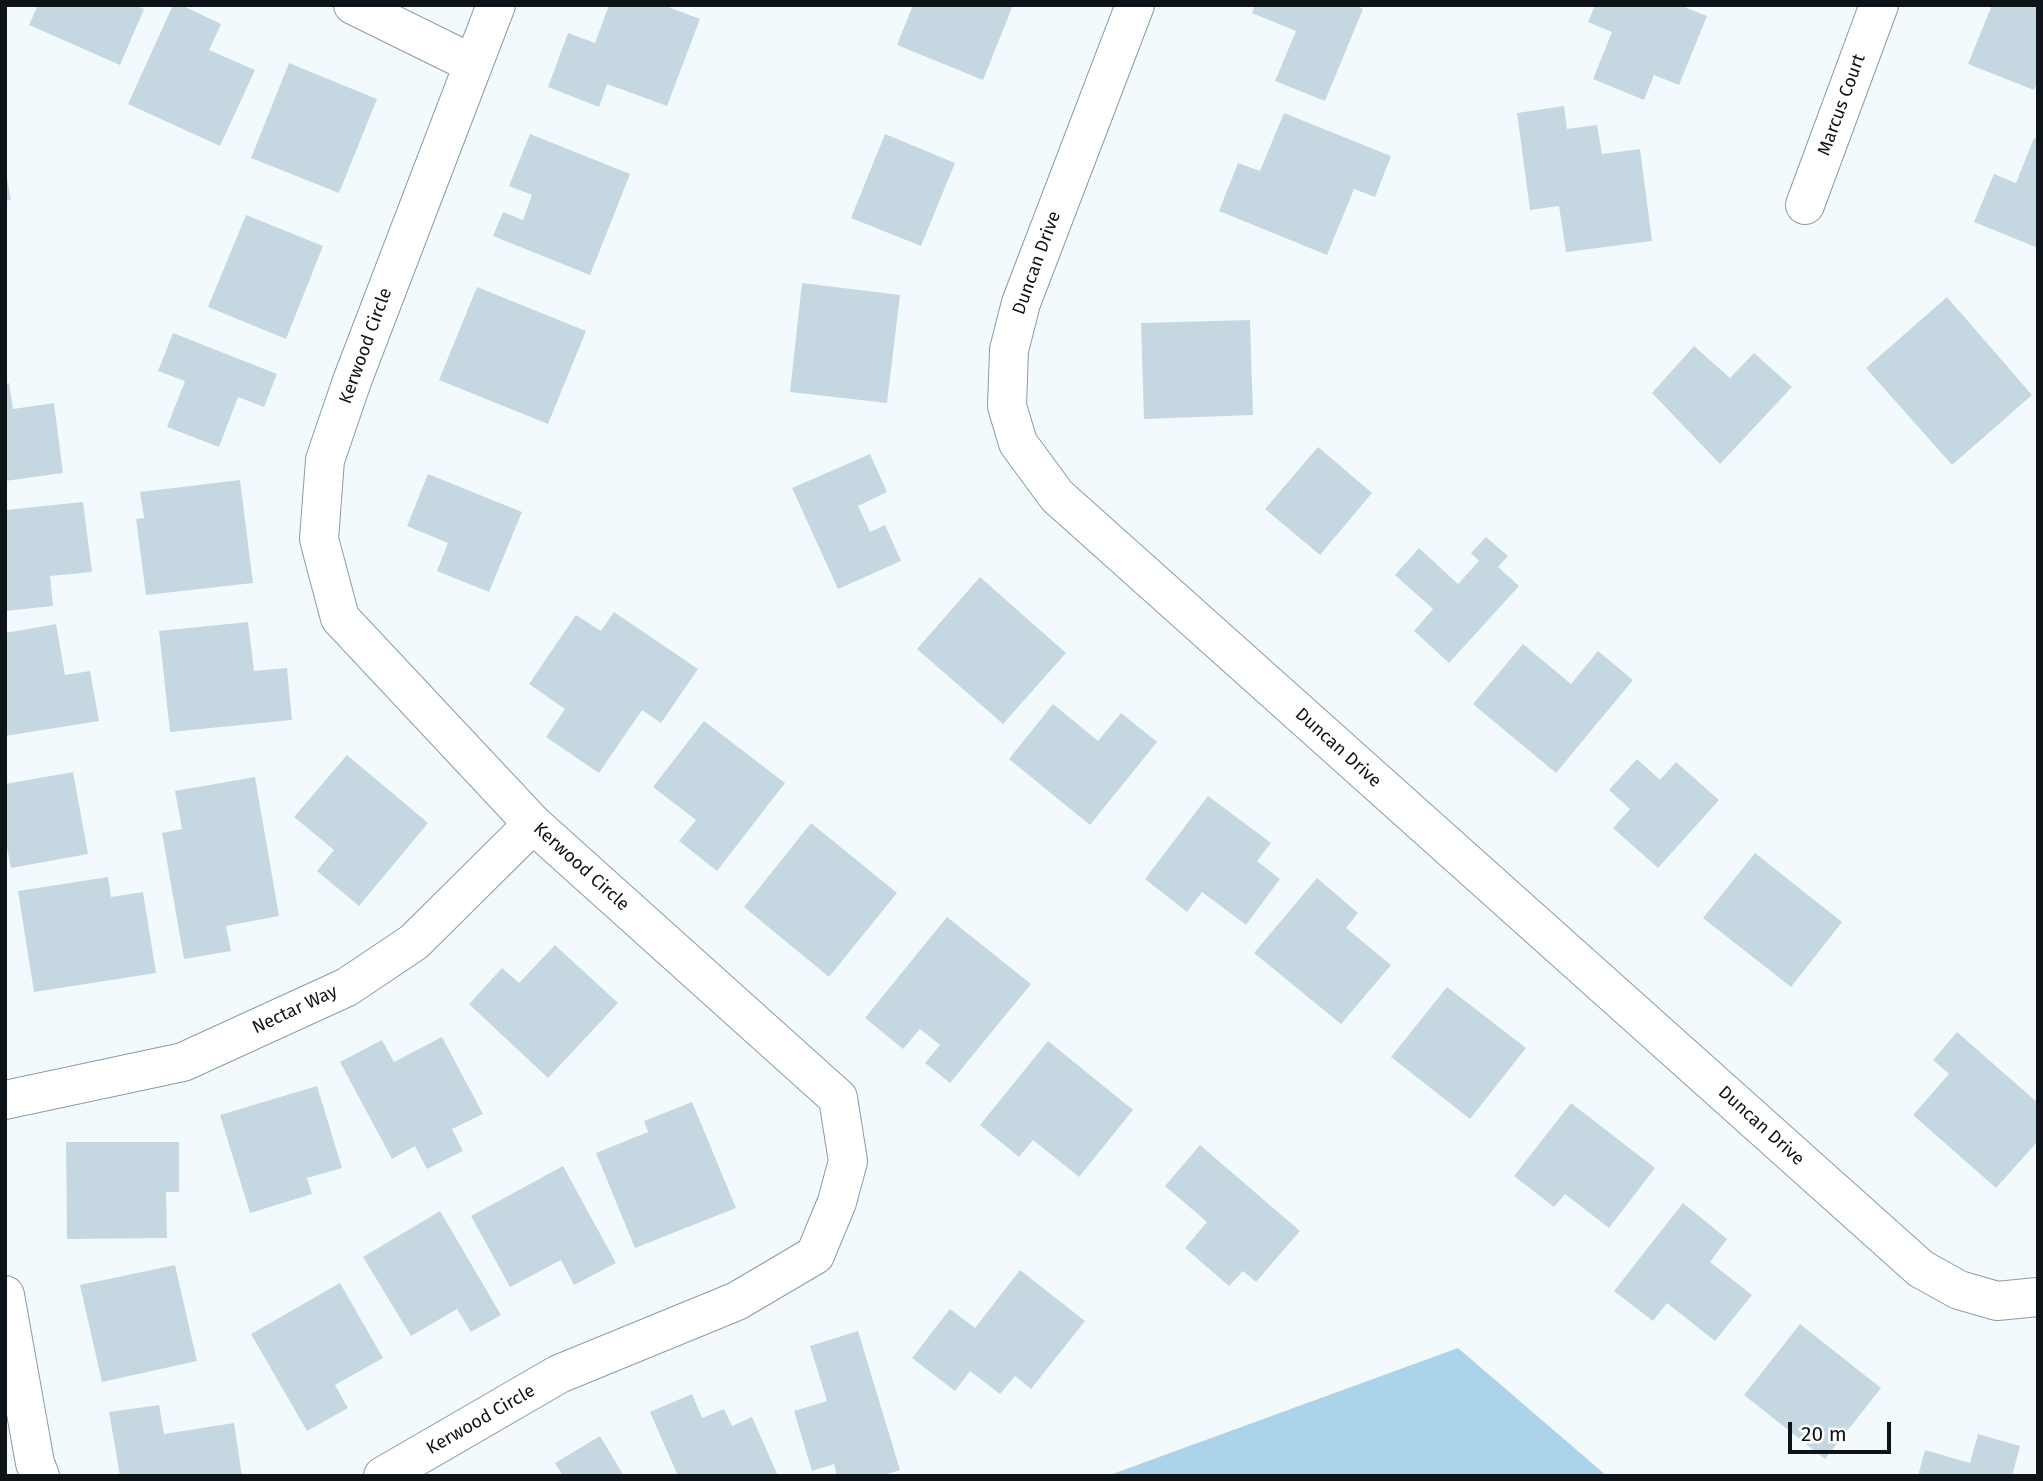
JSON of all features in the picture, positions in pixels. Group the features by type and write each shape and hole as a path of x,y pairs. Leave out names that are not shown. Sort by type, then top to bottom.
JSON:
{"street":[{"path":"353,5 473,64"},
{"name":"Kerwood Circle","path":"383,1476 559,1374 737,1301 815,1255 837,1202 848,1161 838,1098 533,824 340,618 319,539 325,460 352,381 496,5"},
{"name":"Duncan Drive","path":"1135,5 1021,303 1009,350 1007,406 1018,443 1057,496 1921,1269 1959,1290 1997,1301 2038,1297"},
{"name":"Marcus Court","path":"1805,205 1880,5"},
{"name":"Nectar Way","path":"5,1100 183,1062 346,987 414,942 533,824"},
{"path":"5,1295 35,1463 40,1476"}],"shaded area":[{"path":"1458,1348 1607,1476 1107,1476"}],"building":[{"path":"38,5 134,5 144,9 120,65 29,25"},
{"path":"173,5 181,5 221,24 209,50 255,70 220,146 128,104"},
{"path":"609,5 663,5 700,19 667,106 607,84 599,107 548,87 568,33 595,43"},
{"path":"913,5 1013,5 983,80 897,45"},
{"path":"1255,5 1355,5 1363,9 1325,101 1275,81 1296,31 1252,13"},
{"path":"1595,5 1679,5 1707,16 1679,85 1654,75 1644,100 1593,79 1612,32 1588,22"},
{"path":"1992,5 2038,5 2038,80 2034,90 1968,64"},
{"path":"289,63 377,99 339,193 251,158"},
{"path":"1564,106 1567,129 1597,125 1602,154 1640,149 1652,241 1566,252 1559,206 1530,210 1517,113"},
{"path":"1284,113 1391,156 1375,197 1354,189 1327,255 1219,211 1238,163 1260,171"},
{"path":"530,134 630,174 590,275 493,236 503,212 523,220 532,195 509,186"},
{"path":"885,134 955,163 921,246 851,218"},
{"path":"2034,138 2038,140 2038,248 1974,222 1994,174 2016,183"},
{"path":"5,168 11,200 5,201"},
{"path":"246,215 323,246 286,339 208,307"},
{"path":"802,283 900,295 887,403 790,392"},
{"path":"477,287 586,331 548,424 439,380"},
{"path":"1947,297 2032,395 1952,465 1866,368"},
{"path":"1250,320 1253,415 1144,419 1141,323"},
{"path":"173,333 277,374 264,407 238,397 219,447 167,427 185,381 158,371"},
{"path":"1694,346 1730,378 1754,353 1792,387 1720,464 1652,393"},
{"path":"9,383 13,409 54,403 63,473 5,481 5,384"},
{"path":"1318,447 1372,493 1320,555 1265,509"},
{"path":"870,454 887,492 858,506 870,532 885,525 901,561 838,589 792,488"},
{"path":"428,474 522,512 489,592 437,571 448,543 407,526"},
{"path":"240,480 253,583 146,595 136,519 144,518 140,492"},
{"path":"83,502 92,572 50,576 53,606 5,611 5,510"},
{"path":"1486,537 1508,556 1498,567 1519,586 1449,663 1414,631 1433,609 1395,575 1419,548 1458,584 1479,561 1471,553"},
{"path":"980,577 1066,653 1003,724 917,649"},
{"path":"614,612 698,669 661,723 642,710 599,773 546,737 565,709 529,684 576,615 601,631"},
{"path":"248,622 254,671 287,668 292,720 170,732 159,631"},
{"path":"56,624 65,675 90,671 99,721 5,736 5,633"},
{"path":"1523,644 1571,684 1598,651 1633,680 1556,773 1473,704"},
{"path":"1053,704 1098,741 1121,713 1157,742 1090,825 1009,759"},
{"path":"704,721 785,783 717,871 679,841 696,820 653,787"},
{"path":"347,755 428,823 359,906 317,871 334,850 294,817"},
{"path":"1637,759 1660,780 1676,762 1719,800 1658,868 1613,828 1630,809 1609,790"},
{"path":"73,772 88,854 11,868 5,837 5,784"},
{"path":"255,777 279,916 226,926 231,951 184,959 162,833 182,829 175,791"},
{"path":"1208,796 1271,843 1257,861 1280,879 1246,925 1202,892 1187,912 1145,879"},
{"path":"811,823 897,893 829,977 744,907"},
{"path":"1755,853 1842,922 1791,987 1703,918"},
{"path":"108,877 111,897 143,892 156,973 34,992 18,891"},
{"path":"1317,878 1358,913 1346,928 1391,965 1341,1024 1254,953"},
{"path":"947,917 1031,984 950,1083 925,1063 940,1045 920,1029 903,1049 865,1018"},
{"path":"555,945 618,1003 548,1078 469,1004 502,968 519,983"},
{"path":"1447,987 1526,1048 1470,1119 1391,1057"},
{"path":"1957,1032 2038,1103 2038,1141 1996,1188 1913,1115 1949,1074 1933,1060"},
{"path":"442,1037 483,1114 452,1129 463,1151 427,1169 415,1146 392,1159 340,1062 382,1040 394,1062"},
{"path":"1048,1041 1133,1110 1079,1177 1033,1140 1019,1157 980,1125"},
{"path":"317,1086 342,1168 307,1178 312,1194 250,1213 220,1115"},
{"path":"692,1102 736,1208 635,1248 596,1153 648,1132 644,1121"},
{"path":"1571,1103 1655,1168 1609,1228 1565,1194 1554,1207 1514,1176"},
{"path":"66,1142 179,1142 179,1192 166,1192 167,1238 67,1239"},
{"path":"1200,1145 1300,1231 1256,1282 1243,1271 1229,1286 1185,1248 1207,1222 1165,1186"},
{"path":"563,1166 616,1263 574,1285 561,1260 510,1287 471,1216"},
{"path":"1683,1203 1727,1239 1710,1262 1752,1295 1715,1341 1667,1303 1653,1321 1614,1291"},
{"path":"440,1211 501,1315 471,1332 457,1309 411,1336 363,1257"},
{"path":"175,1265 197,1361 102,1382 80,1285"},
{"path":"1020,1270 1085,1321 1031,1389 1015,1376 1000,1394 970,1371 955,1391 912,1358 950,1309 975,1328"},
{"path":"340,1283 383,1358 335,1385 348,1408 307,1431 251,1334"},
{"path":"1800,1324 1881,1388 1825,1459 1744,1395"},
{"path":"858,1331 900,1470 881,1476 837,1476 834,1464 812,1471 794,1411 827,1401 810,1346"},
{"path":"692,1394 702,1418 724,1409 732,1426 752,1417 778,1476 678,1476 650,1412"},
{"path":"159,1405 164,1434 234,1423 242,1476 120,1476 109,1412"},
{"path":"1978,1434 2020,1446 2012,1476 1918,1476 1925,1450 1970,1463"},
{"path":"600,1436 624,1476 563,1476 555,1463"}]}
